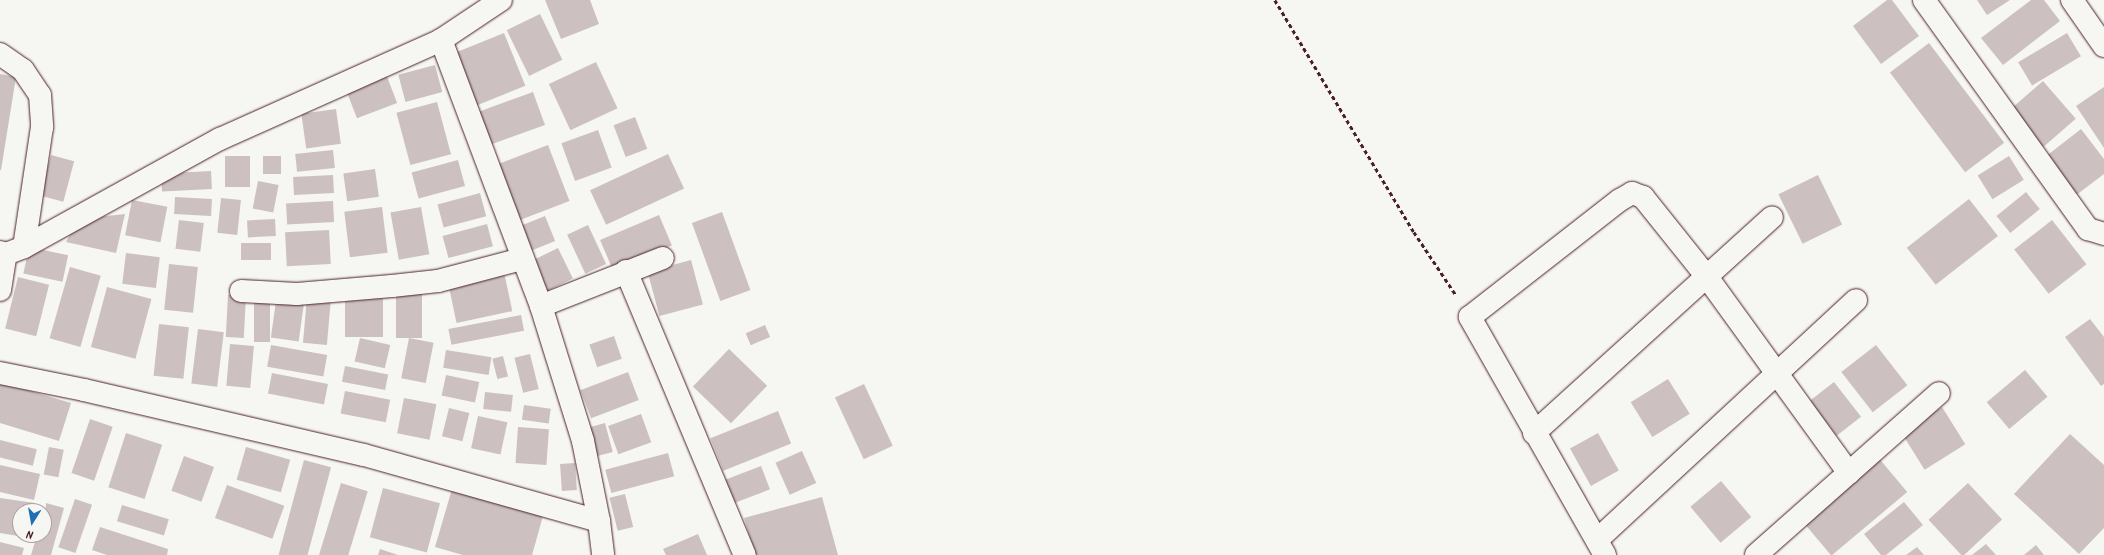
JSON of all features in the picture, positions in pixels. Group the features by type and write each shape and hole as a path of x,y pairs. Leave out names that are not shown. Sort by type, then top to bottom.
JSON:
{"street":[{"path":"10,251 220,139 441,40 501,0"},
{"path":"1924,0 2088,228 2104,234"},
{"path":"2072,0 2104,46"},
{"path":"441,40 522,260 541,306 583,441 599,521 603,555"},
{"path":"0,54 24,70 40,95 42,126 0,290"},
{"path":"1849,473 1778,372 1708,277 1643,197 1632,194 1620,200 1470,317 1534,433 1601,548 1778,372 1856,300"},
{"path":"1534,433 1708,277 1772,217"},
{"path":"541,306 626,271 663,258"},
{"path":"241,291 297,294 438,281 522,260"},
{"path":"626,271 745,555"},
{"path":"0,373 84,390 364,455 599,521"},
{"path":"1756,555 1939,393"}],"path":[{"path":"1275,0 1414,232 1470,317"}],"building":[{"path":"545,0 590,0 599,24 561,39"},
{"path":"1887,0 1892,0 1919,36 1881,64 1853,26"},
{"path":"1977,0 2010,0 1987,15"},
{"path":"2031,0 2044,0 2060,21 2003,65 1981,38"},
{"path":"540,14 562,60 529,76 507,30"},
{"path":"504,33 525,86 473,107 452,54"},
{"path":"2067,33 2081,56 2032,86 2018,62"},
{"path":"1929,43 2004,143 1965,172 1890,72"},
{"path":"596,62 618,108 570,130 549,84"},
{"path":"435,65 442,92 406,102 398,75"},
{"path":"0,74 16,77 1,170 0,170"},
{"path":"386,74 397,103 357,118 346,89"},
{"path":"2043,81 2076,119 2042,148 2009,111"},
{"path":"2104,87 2104,148 2076,106"},
{"path":"533,92 545,125 487,146 475,113"},
{"path":"437,102 451,154 410,165 396,113"},
{"path":"336,109 341,144 306,149 301,114"},
{"path":"635,117 647,149 626,157 614,125"},
{"path":"2081,129 2104,159 2104,174 2075,196 2045,157"},
{"path":"598,130 612,168 575,181 561,143"},
{"path":"548,145 570,201 515,222 494,166"},
{"path":"333,150 335,168 297,172 295,154"},
{"path":"668,154 684,188 606,225 590,190"},
{"path":"51,155 74,161 63,202 40,196"},
{"path":"225,156 250,156 250,187 225,187"},
{"path":"263,156 281,156 281,174 263,174"},
{"path":"2009,156 2024,180 1992,199 1978,176"},
{"path":"458,160 465,186 419,199 412,172"},
{"path":"375,169 379,197 347,201 343,173"},
{"path":"211,171 212,189 162,192 161,174"},
{"path":"333,175 334,193 294,195 293,177"},
{"path":"1818,175 1842,224 1803,244 1778,194"},
{"path":"258,181 279,185 273,212 253,208"},
{"path":"2026,192 2040,209 2010,233 1996,216"},
{"path":"480,193 486,216 444,228 437,204"},
{"path":"175,197 212,199 211,216 174,214"},
{"path":"221,198 241,200 237,235 217,233"},
{"path":"1969,199 1998,236 1936,285 1907,248"},
{"path":"132,200 167,207 160,242 125,235"},
{"path":"333,201 334,222 287,224 286,203"},
{"path":"382,207 388,253 350,257 344,212"},
{"path":"421,207 429,254 399,260 390,212"},
{"path":"722,212 750,290 720,301 692,223"},
{"path":"125,214 116,253 66,242 78,219"},
{"path":"659,215 672,245 613,270 600,240"},
{"path":"545,216 555,241 527,252 517,227"},
{"path":"275,219 276,236 248,237 247,220"},
{"path":"179,220 204,223 200,252 175,249"},
{"path":"2052,220 2086,264 2049,294 2014,250"},
{"path":"487,224 493,246 449,258 443,236"},
{"path":"588,225 606,264 585,274 567,235"},
{"path":"329,230 331,264 287,266 285,232"},
{"path":"241,243 271,243 271,260 241,260"},
{"path":"29,247 68,255 63,282 23,273"},
{"path":"558,248 573,279 542,293 527,263"},
{"path":"126,253 160,257 156,288 122,284"},
{"path":"691,260 703,304 659,316 648,272"},
{"path":"169,264 198,267 193,313 164,310"},
{"path":"70,267 101,276 80,347 50,338"},
{"path":"504,272 512,311 457,323 448,284"},
{"path":"18,277 49,285 36,336 5,328"},
{"path":"107,287 151,299 135,359 91,347"},
{"path":"396,287 422,287 422,338 396,338"},
{"path":"345,292 383,292 383,337 345,337"},
{"path":"254,293 270,293 270,342 254,342"},
{"path":"277,294 305,298 299,341 271,338"},
{"path":"228,295 246,296 244,338 226,337"},
{"path":"307,297 331,299 327,345 303,343"},
{"path":"521,315 524,331 451,345 448,329"},
{"path":"2090,319 2104,337 2104,384 2101,386 2065,337"},
{"path":"159,324 189,327 183,379 154,376"},
{"path":"765,325 770,337 751,345 746,333"},
{"path":"198,329 224,332 217,387 191,384"},
{"path":"614,336 622,359 597,367 589,344"},
{"path":"360,338 390,345 385,368 355,361"},
{"path":"409,338 434,343 426,383 401,378"},
{"path":"230,344 254,346 250,388 226,386"},
{"path":"271,345 327,355 323,377 267,367"},
{"path":"1876,345 1907,385 1873,412 1841,372"},
{"path":"729,349 767,386 731,423 693,386"},
{"path":"446,350 491,357 489,375 443,368"},
{"path":"530,354 539,389 523,393 514,358"},
{"path":"503,356 508,376 497,379 492,359"},
{"path":"345,366 388,374 385,390 342,382"},
{"path":"2025,370 2047,397 2009,429 1987,402"},
{"path":"628,372 639,400 591,418 580,390"},
{"path":"272,373 328,384 324,404 268,394"},
{"path":"446,375 479,382 475,403 442,396"},
{"path":"1668,379 1690,414 1652,437 1631,402"},
{"path":"0,382 71,403 59,441 0,423"},
{"path":"1834,382 1861,417 1837,436 1810,401"},
{"path":"864,384 893,446 864,459 835,398"},
{"path":"345,391 390,400 386,422 341,414"},
{"path":"485,392 513,395 511,412 483,409"},
{"path":"404,398 436,404 430,440 397,433"},
{"path":"524,405 551,409 549,424 522,420"},
{"path":"1942,407 1965,444 1925,470 1901,432"},
{"path":"449,408 469,413 462,441 442,436"},
{"path":"778,411 791,443 723,471 710,438"},
{"path":"641,414 651,442 618,454 608,426"},
{"path":"478,416 507,422 500,455 471,448"},
{"path":"90,419 113,427 94,481 71,473"},
{"path":"605,423 613,452 597,456 590,427"},
{"path":"518,427 549,429 546,465 515,463"},
{"path":"126,433 162,445 145,499 108,487"},
{"path":"1598,433 1619,471 1591,486 1570,449"},
{"path":"2070,434 2104,465 2104,528 2079,554 2014,494"},
{"path":"0,440 37,449 33,466 0,458"},
{"path":"49,447 64,450 58,477 44,474"},
{"path":"246,447 290,460 281,492 237,480"},
{"path":"802,451 816,483 790,495 776,463"},
{"path":"668,453 674,476 611,493 605,470"},
{"path":"184,456 214,467 201,502 171,491"},
{"path":"1877,456 1907,492 1832,555 1801,520"},
{"path":"304,460 331,467 308,555 279,555"},
{"path":"575,463 577,490 562,491 560,464"},
{"path":"0,465 40,474 34,500 0,492"},
{"path":"761,466 770,489 734,503 725,480"},
{"path":"1721,481 1751,517 1721,543 1690,507"},
{"path":"341,483 368,491 348,555 319,555"},
{"path":"1968,483 2002,520 1964,555 1961,555 1929,520"},
{"path":"227,485 284,506 272,539 215,518"},
{"path":"383,488 440,503 427,553 370,537"},
{"path":"452,489 543,516 532,555 463,555 435,547"},
{"path":"625,494 633,527 618,531 609,498"},
{"path":"822,497 838,555 755,555 744,518"},
{"path":"0,498 35,503 12,503 12,535 0,533"},
{"path":"75,499 92,505 75,553 58,547"},
{"path":"1904,502 1923,525 1886,555 1881,555 1864,534"},
{"path":"52,505 64,508 51,555 31,555 35,543 52,543"},
{"path":"122,505 169,519 164,536 117,521"},
{"path":"100,527 168,549 167,555 107,555 92,550"},
{"path":"698,534 707,555 666,555 663,549"},
{"path":"0,542 24,548 22,555 0,555"},
{"path":"1986,544 1996,555 1972,555"},
{"path":"2036,545 2044,555 2024,555"},
{"path":"1917,547 1924,555 1906,555"},
{"path":"380,549 398,555 378,555"}]}
